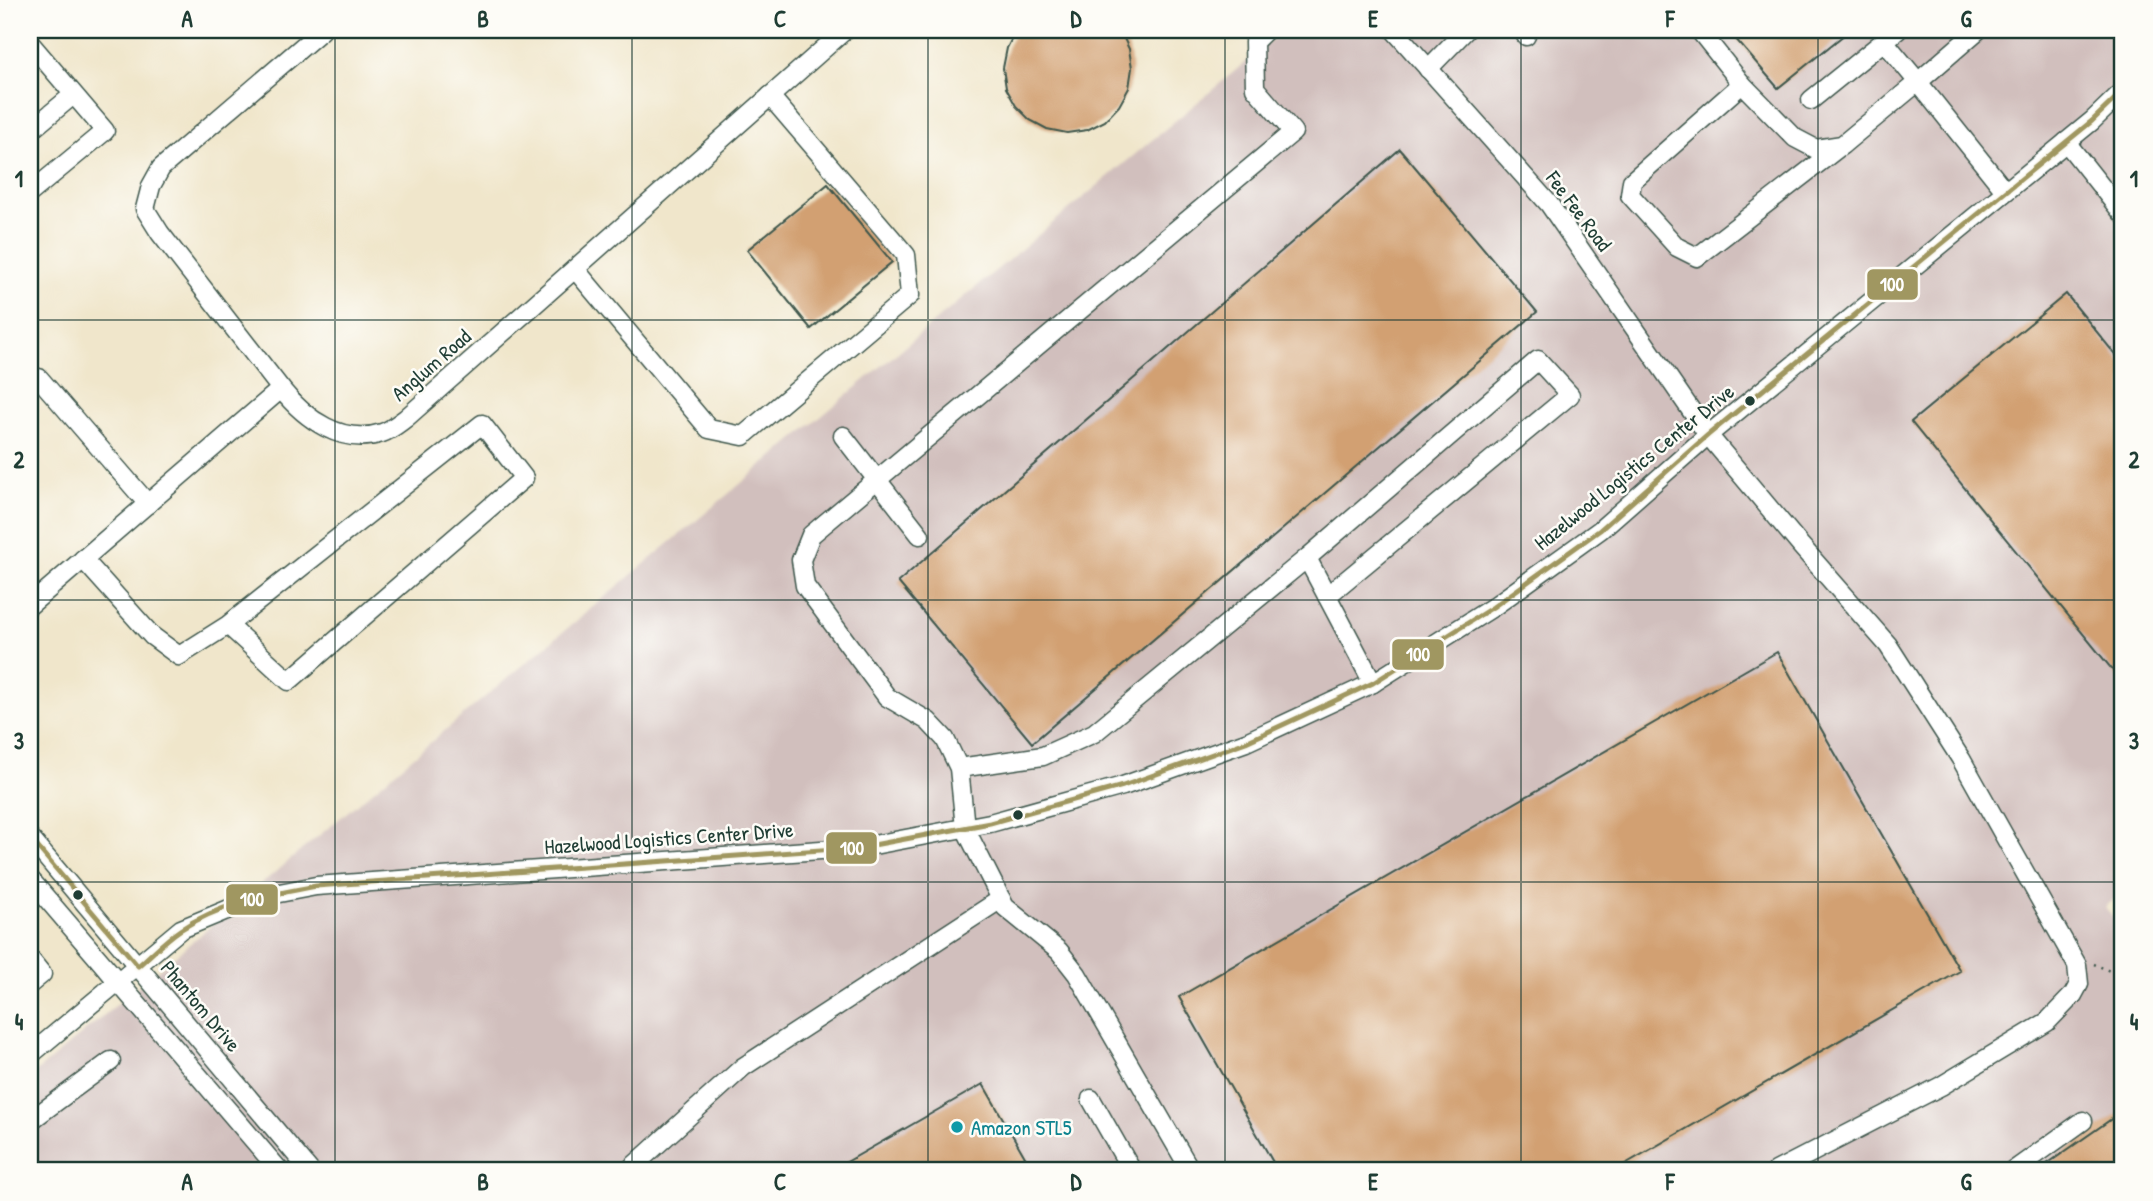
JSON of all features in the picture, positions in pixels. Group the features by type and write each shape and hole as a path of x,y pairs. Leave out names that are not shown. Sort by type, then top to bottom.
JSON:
{"street":[{"name":"Anglum Road","path":"322,30 161,168 151,186 145,209 160,233 292,403 316,424 337,433 364,436 384,433 406,418 845,30"},
{"path":"1191,1171 1077,974 1059,951 1005,907 965,828 959,768 945,739 928,721 887,697 805,586 801,560 811,535 1293,132 1255,88 1254,42 1266,30"},
{"name":"Fee Fee Road","path":"1394,30 1549,204 1708,435 1888,645 1961,759 2077,965"},
{"path":"1428,69 1466,30"},
{"path":"1699,30 1742,84 1795,138 1816,149 1842,145"},
{"path":"1742,84 1632,181 1630,195 1677,247 1696,257 1842,145 1978,30"},
{"path":"1811,100 1891,36 1918,82 2005,191"},
{"path":"30,193 105,131 34,55"},
{"name":"Hazelwood Logistics Center Drive","path":"138,966 181,929 258,897 316,886 849,848 990,823 1136,782 1246,743 1373,683 1493,607 1600,530 1708,435 2066,142 2123,91"},
{"path":"30,131 73,95"},
{"path":"575,269 709,429 743,436 910,295 906,255 770,96"},
{"path":"2066,142 2123,214"},
{"path":"959,768 1044,756 1094,733 1307,558 1538,360 1570,395 1326,596"},
{"path":"39,378 148,504"},
{"path":"30,605 281,389"},
{"path":"83,559 152,636 179,656 228,625 482,424 524,478 289,681 228,625"},
{"path":"843,436 920,536"},
{"path":"1307,558 1373,683"},
{"name":"Phantom Drive","path":"30,838 310,1171"},
{"path":"30,879 280,1171"},
{"path":"628,1171 743,1067 1001,899"},
{"path":"30,959 42,974 30,984"},
{"path":"1776,1171 1941,1087 2047,1022 2073,995 2079,984 2077,965"},
{"path":"32,1048 138,966"},
{"path":"30,1121 110,1061"},
{"path":"1091,1099 1132,1171"},
{"path":"2013,1171 2083,1121"}],"path":[{"path":"2077,965 2092,963 2123,977"}],"shaded area":[{"path":"1284,30 2123,30 2123,892 2105,907 2123,929 2123,1171 30,1171 30,1077"}],"building":[{"path":"1016,30 1120,30 1129,49 1132,68 1129,88 1119,106 1105,121 1087,130 1067,133 1047,129 1030,120 1016,106 1006,88 1003,68 1007,48"},
{"path":"1728,30 1850,30 1778,88"},
{"path":"1400,149 1537,312 1032,743 898,582"},
{"path":"828,184 892,262 811,329 747,250"},
{"path":"2066,294 2123,364 2123,683 1911,422"},
{"path":"1777,652 1960,971 1613,1171 1278,1171 1179,997"},
{"name":"Amazon STL5","path":"983,1084 1033,1171 831,1171"},
{"path":"2123,1111 2123,1171 2037,1171"}],"transit line":[{"name":"100","path":"30,838 138,966 174,934 212,913 245,901 316,886 863,847 990,823 1123,786 1246,742 1373,683 1493,607 1600,530 1708,435 2092,121 2123,91"}],"place":[{"name":"Amazon STL5","path":"957,1127"}]}
